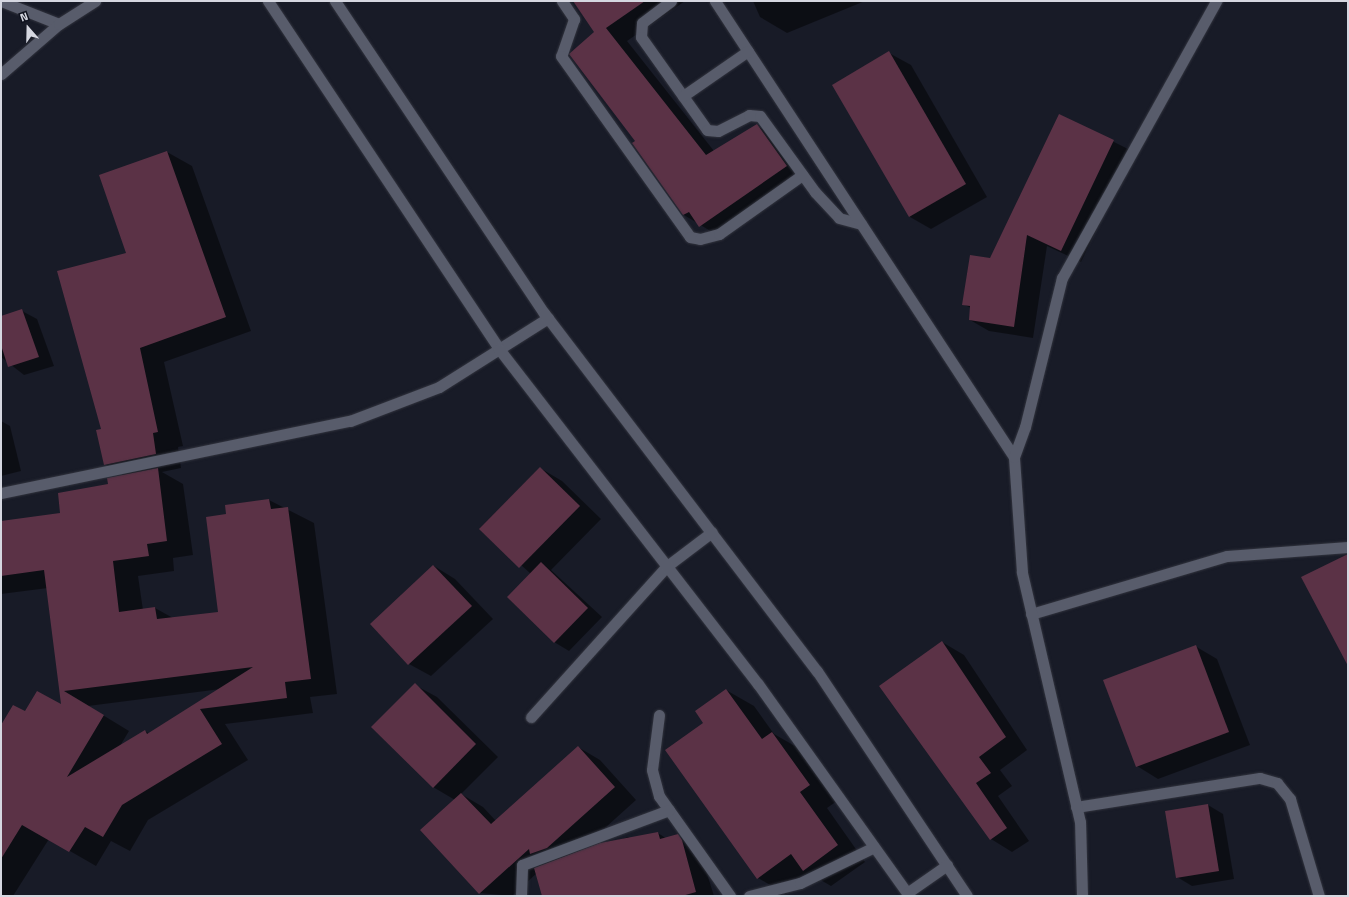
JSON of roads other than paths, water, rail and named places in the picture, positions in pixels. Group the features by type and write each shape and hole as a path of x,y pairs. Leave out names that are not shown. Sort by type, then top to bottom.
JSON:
{"street":[{"path":"1,1 59,24"},
{"path":"1,74 59,24 95,1"},
{"path":"268,1 499,348 758,684 908,895 947,865"},
{"path":"335,1 548,318 817,671 967,896"},
{"path":"562,1 574,18 561,56 690,237 700,239 719,234 802,175"},
{"path":"671,1 642,23 641,37 707,130 718,131 749,114 760,116 802,175 839,218 861,224"},
{"path":"715,1 1014,457"},
{"path":"1082,896 1076,807 1022,572 1014,457 1025,427 1062,278 1216,1"},
{"path":"683,96 748,51"},
{"path":"1,493 350,421 439,387 548,318"},
{"path":"531,717 667,566 712,532"},
{"path":"1031,614 1227,556 1348,547"},
{"path":"659,716 652,770 659,796 730,896"},
{"path":"1076,807 1260,778 1277,783 1290,800 1320,896"},
{"path":"521,896 522,865 669,810"},
{"path":"749,896 800,883 874,847"}]}
